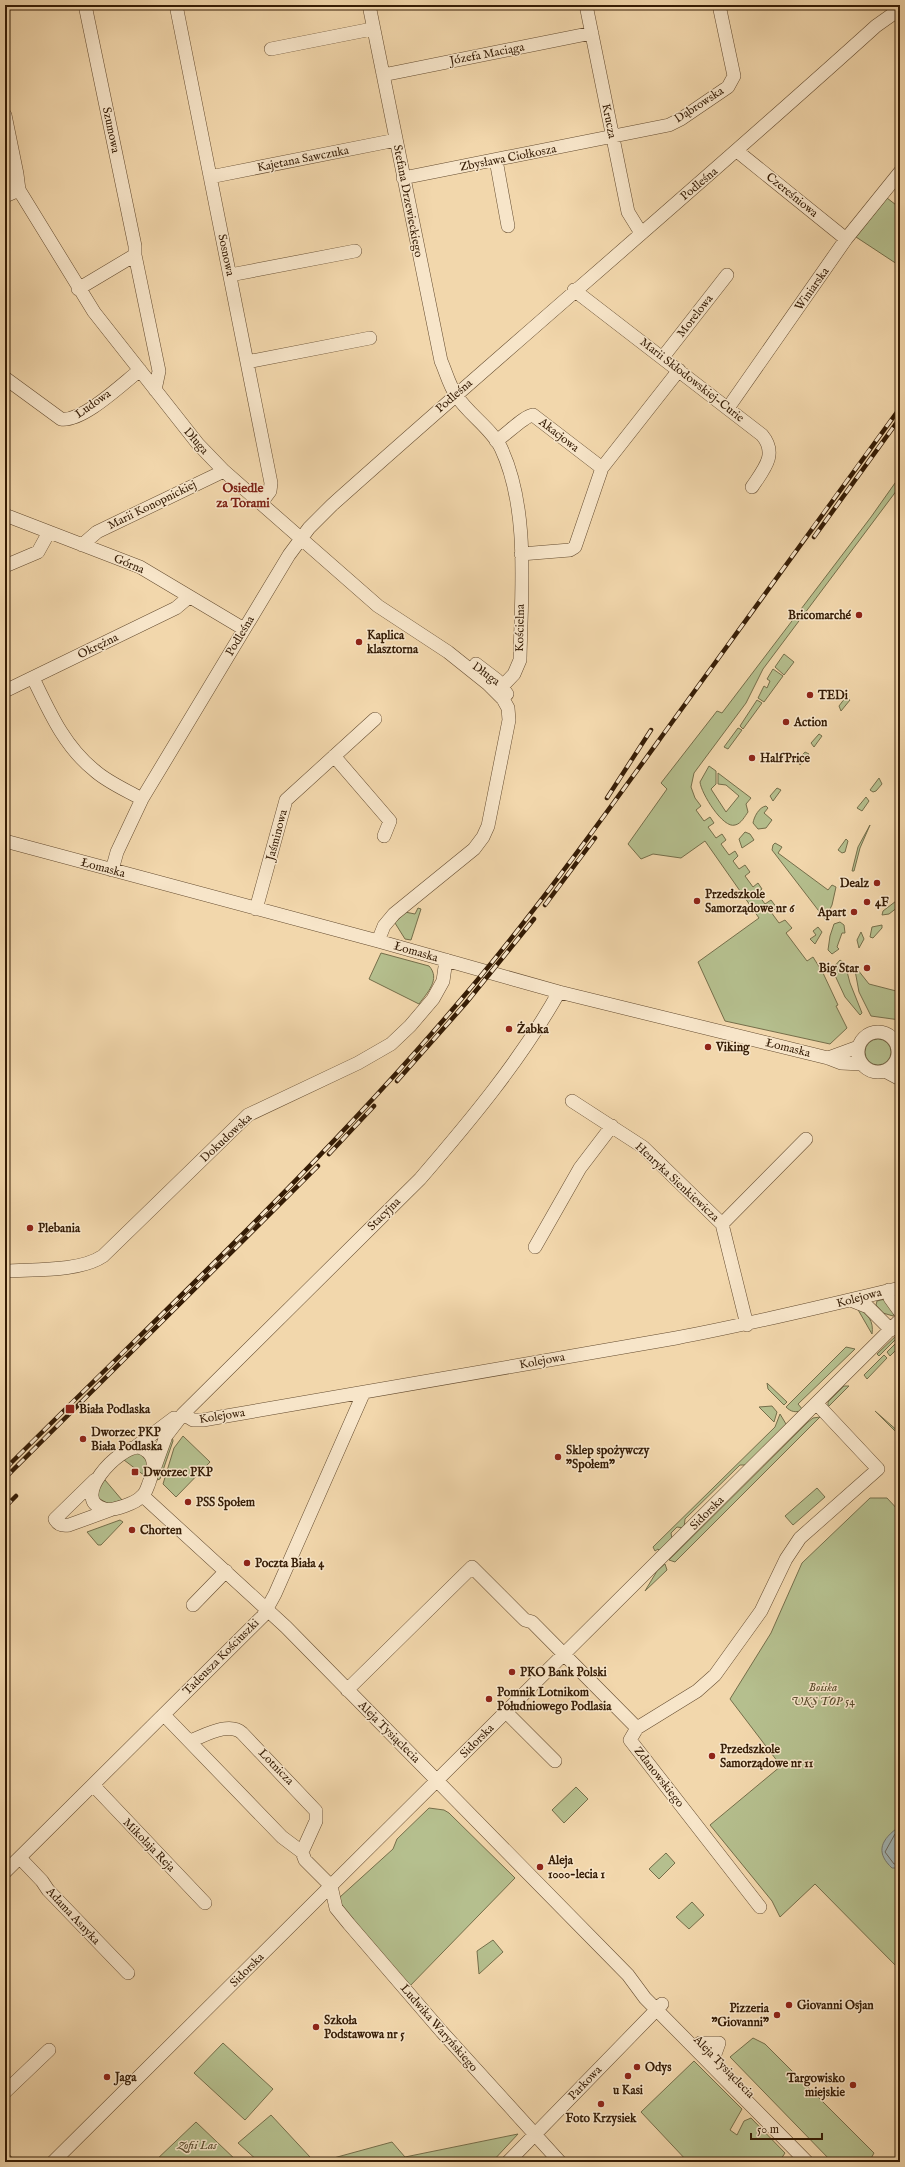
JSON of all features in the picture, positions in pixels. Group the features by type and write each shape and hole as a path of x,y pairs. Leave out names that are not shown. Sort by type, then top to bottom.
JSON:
{"street":[{"name":"Szumowa","path":"85,5 135,246 135,255 159,371 154,390"},
{"name":"Sosnowa","path":"176,5 271,483 270,491 261,503"},
{"name":"Stefana Drzewieckiego","path":"368,5 441,361 456,395"},
{"name":"Krucza","path":"586,5 628,212 641,233"},
{"name":"Dąbrowska","path":"612,137 669,125 681,119 728,87 734,76 722,6"},
{"name":"Podleśna","path":"112,870 117,852 142,799 244,629 301,538 332,505 574,290 737,151 876,26 900,8"},
{"path":"271,49 372,29"},
{"name":"Józefa Maciąga","path":"383,75 592,33"},
{"path":"5,115 18,174 19,190 5,196"},
{"name":"Zbysława Ciołkosza","path":"403,178 612,137"},
{"name":"Kajetana Sawczuka","path":"210,177 396,140"},
{"name":"Czereśniowa","path":"737,151 846,239"},
{"path":"496,160 508,226"},
{"name":"Winiarska","path":"728,408 846,239 900,172"},
{"name":"Długa","path":"5,173 19,190 78,289 94,312 198,444 224,471 378,606 448,652 508,696 508,724 488,826 483,837 474,849 394,914 384,926 378,940"},
{"path":"230,275 355,251"},
{"path":"78,289 135,255"},
{"name":"Morelowa","path":"663,357 727,275"},
{"name":"Marii Skłodowskiej-Curie","path":"574,290 663,357 762,435 768,442 770,453 767,465 752,487"},
{"path":"247,362 370,338"},
{"name":"Ludowa","path":"5,378 61,419 66,420 72,419 86,412 140,370"},
{"path":"521,554 570,550 575,547 602,468 679,370"},
{"name":"Kościelna","path":"456,395 496,441 510,472 514,488 521,554 520,660 514,674 500,689"},
{"name":"Akacjowa","path":"496,441 510,433 528,416 533,415 602,468"},
{"name":"Marii Konopnickiej","path":"82,545 97,532 224,471"},
{"name":"Górna","path":"5,515 140,567 244,629"},
{"path":"5,566 38,552 49,532"},
{"name":"Okrężna","path":"5,691 176,608 189,597"},
{"path":"32,678 65,739 76,753 94,771 142,799"},
{"name":"Jaśminowa","path":"256,909 286,800 375,719"},
{"path":"334,756 390,821 384,836"},
{"name":"Łomaska","path":"5,841 256,909 378,940 558,992 828,1058 841,1063 862,1064"},
{"name":"Dokudowska","path":"5,1271 75,1266 93,1262 103,1256 248,1115 358,1063 391,1044 410,1026 433,999 443,981 446,960"},
{"name":"Stacyjna","path":"153,1472 166,1436 183,1414 420,1179 478,1111 551,1006 558,992"},
{"path":"872,1032 882,1032 897,1047 892,1066 885,1071 875,1072 862,1064 858,1056 858,1047 862,1040 872,1032"},
{"path":"828,1058 858,1047"},
{"path":"885,1071 900,1079"},
{"name":"Henryka Sienkiewicza","path":"572,1101 643,1147 722,1224 747,1325"},
{"path":"535,1247 580,1168 612,1126"},
{"name":"Henryka Sienkiewicza","path":"722,1224 806,1139"},
{"path":"894,1289 890,1298 900,1312"},
{"name":"Kolejowa","path":"183,1414 190,1419 198,1421 747,1325 852,1301 894,1289"},
{"path":"852,1301 868,1307 896,1325"},
{"name":"Sidorska","path":"53,2162 896,1325"},
{"name":"Tadeusza Kościuszki","path":"5,1872 255,1625 267,1610 364,1392"},
{"path":"637,1728 697,1691 716,1675 762,1611 786,1559 800,1538 878,1468 817,1404"},
{"name":"Stacyjna","path":"134,1448 183,1414"},
{"path":"134,1448 143,1448 149,1453 153,1462 153,1472 143,1496 69,1525 62,1525 55,1519 123,1453 134,1448"},
{"path":"96,1480 92,1492 95,1502 104,1509 113,1509"},
{"name":"Aleja Tysiąclecia","path":"143,1496 226,1571 347,1690 659,2006 807,2162"},
{"name":"Zdanowskiego","path":"347,1690 472,1567 525,1620 532,1622 637,1728 630,1740 760,1907"},
{"path":"193,1604 226,1571"},
{"path":"506,1712 555,1761"},
{"path":"164,1714 282,1837 302,1852 305,1860 331,1886"},
{"name":"Lotnicza","path":"190,1741 226,1729 236,1729 242,1733 316,1811 316,1821 302,1852"},
{"name":"Mikołaja Reja","path":"93,1785 205,1903"},
{"name":"Adama Asnyka","path":"20,1858 42,1881 48,1890 128,1973"},
{"name":"Ludwika Waryńskiego","path":"331,1886 336,1908 349,1924 534,2135 560,2162"},
{"name":"Aleja Tysiąclecia","path":"659,2006 700,2043 713,2062 817,2162"},
{"name":"Parkowa","path":"508,2162 659,2006"},
{"path":"700,2043 719,2043 713,2062"},
{"path":"5,2092 48,2050"}],"green space":[{"path":"887,198 900,208 900,266 856,237"},
{"path":"900,476 900,486 763,669 746,703 694,773 691,787 695,798 701,806 696,810 704,821 710,817 714,823 708,827 716,838 722,834 726,840 721,844 729,855 735,851 738,856 733,861 739,869 745,865 750,872 745,876 753,887 758,883 762,889 757,893 765,904 771,900 777,908 771,912 779,923 785,920 792,928 786,933 807,961 813,957 823,973 838,1005 836,1006 847,1028 830,1044 725,1021 698,962 759,918 705,841 681,858 653,854 641,859 628,844 667,789 661,783 717,711 722,713 871,517"},
{"path":"784,654 794,662 784,675 775,667"},
{"path":"773,669 783,676 764,702 758,698 764,686 767,688 770,681 767,679"},
{"path":"845,698 850,700 841,711 839,706"},
{"path":"757,700 762,703 743,729 740,726"},
{"path":"738,728 742,730 728,749 724,747"},
{"path":"819,734 822,736 814,747 811,743"},
{"path":"805,752 809,754 800,765 798,760"},
{"path":"709,766 716,771 716,784 711,789 726,812 739,796 726,785 718,784 718,773 751,798 746,804 748,812 743,820 735,825 730,825 719,816 704,794 700,782"},
{"path":"879,778 882,784 876,791 873,792 870,790"},
{"path":"777,788 781,790 773,801 770,796"},
{"path":"866,797 869,801 862,811 857,808"},
{"path":"766,806 768,808 764,813 772,820 766,828 758,829 753,823 754,818 759,810"},
{"path":"870,825 860,848 854,871 852,871 858,847"},
{"path":"745,832 750,834 754,840 742,848 739,839"},
{"path":"846,839 848,841 845,852 842,853 838,850"},
{"path":"775,843 782,847 778,853 828,890 832,885 836,887 832,905 825,919 772,850"},
{"path":"900,898 898,907 889,914 882,915 883,911"},
{"path":"418,908 421,909 411,940 405,939 395,923 405,912 415,914"},
{"path":"840,922 844,925 845,933 842,933 837,947 839,949 832,954 828,950 830,936 834,924"},
{"path":"882,925 882,928 873,938 870,937 872,927"},
{"path":"818,927 822,932 815,944 810,939 816,935 813,931"},
{"path":"861,932 864,939 859,948 857,940"},
{"path":"381,953 429,966 434,976 432,986 419,1004 369,979"},
{"path":"840,960 845,964 850,983 862,1013 860,1015 845,997 832,969"},
{"path":"854,965 869,984 900,992 900,1020 871,1016 859,992"},
{"path":"878,1039 887,1043 891,1052 887,1061 878,1065 869,1061 865,1052 869,1043"},
{"path":"885,1299 894,1313 893,1316 883,1313 876,1305 877,1301"},
{"path":"857,1308 869,1318 872,1325 872,1334"},
{"path":"900,1332 900,1335 879,1356 877,1354"},
{"path":"900,1339 900,1346 890,1356 887,1352"},
{"path":"846,1347 855,1349 798,1404 803,1410 794,1412 786,1407"},
{"path":"884,1355 887,1358 867,1379 864,1375"},
{"path":"767,1383 787,1402 784,1405 768,1389"},
{"path":"844,1386 849,1386 828,1407 828,1402"},
{"path":"772,1406 777,1412 774,1422 759,1407"},
{"path":"875,1411 900,1433 900,1436"},
{"path":"780,1414 786,1424 747,1465 740,1465 685,1519 684,1528 677,1527 671,1533 672,1539 660,1551 658,1549 655,1551 653,1547 775,1427"},
{"path":"820,1417 675,1562 669,1560 808,1422 813,1418"},
{"path":"172,1436 173,1441 160,1479 154,1481"},
{"path":"183,1436 210,1462 176,1497 163,1484 174,1448"},
{"path":"140,1453 148,1462 145,1476 124,1460 128,1455"},
{"path":"105,1480 122,1500 109,1504 98,1498 97,1488"},
{"path":"817,1488 825,1497 793,1525 785,1516"},
{"name":"Boiska UKS TOP 54","path":"870,1498 887,1498 900,1512 900,1970 815,1884 780,1917 772,1901 710,1825 781,1766 730,1699 771,1633 802,1563"},
{"path":"120,1520 123,1522 101,1545 98,1545 87,1532"},
{"path":"665,1564 667,1570 645,1591 657,1571"},
{"path":"576,1787 588,1799 564,1823 552,1810"},
{"path":"429,1808 444,1810 449,1813 515,1878 406,1990 339,1902 340,1897 393,1849 397,1839"},
{"path":"666,1853 675,1863 659,1879 649,1869"},
{"path":"692,1902 704,1915 689,1929 676,1917"},
{"path":"493,1940 503,1952 479,1974 477,1951"},
{"path":"753,2038 765,2044 874,2153 869,2162 832,2162 730,2057"},
{"path":"223,2043 273,2089 245,2120 194,2073"},
{"path":"694,2061 742,2109 730,2130 737,2135 744,2121 751,2118 785,2153 779,2162 688,2162 641,2112"},
{"path":"271,2115 310,2157 294,2162 259,2162 238,2143"},
{"name":"Zofii Las","path":"196,2122 238,2162 154,2162"},
{"path":"518,2134 492,2162 319,2162 392,2142 405,2157"}],"water":[{"path":"896,1829 900,1830 899,1868 892,1868 884,1858 882,1848 883,1843"}],"railway":[{"path":"5,1469 179,1298 293,1183 350,1124 458,1003 541,901 900,408"},
{"path":"814,537 900,418"},
{"path":"607,798 651,730"},
{"path":"545,905 595,838"},
{"path":"397,1081 466,1003 534,919"},
{"path":"329,1154 374,1106"},
{"path":"5,1478 318,1166"},
{"path":"5,1507 16,1496"}],"place":[{"name":"Bricomarché","path":"859,615"},
{"name":"Kaplica klasztorna","path":"359,642"},
{"name":"TEDi","path":"810,695"},
{"name":"Action","path":"786,722"},
{"name":"HalfPrice","path":"752,758"},
{"name":"Dealz","path":"877,883"},
{"name":"Przedszkole Samorządowe nr 6","path":"697,901"},
{"name":"4F","path":"867,902"},
{"name":"Apart","path":"854,912"},
{"name":"Big Star","path":"867,968"},
{"name":"Żabka","path":"509,1029"},
{"name":"Viking","path":"708,1047"},
{"name":"Plebania","path":"30,1228"},
{"name":"Biała Podlaska","path":"70,1409"},
{"name":"Dworzec PKP Biała Podlaska","path":"83,1439"},
{"name":"Sklep spożywczy \"Społem\"","path":"558,1457"},
{"name":"Dworzec PKP","path":"135,1472"},
{"name":"PSS Społem","path":"188,1502"},
{"name":"Chorten","path":"132,1530"},
{"name":"Poczta Biała 4","path":"247,1563"},
{"name":"PKO Bank Polski","path":"512,1672"},
{"name":"Pomnik Lotnikom Południowego Podlasia","path":"489,1699"},
{"name":"Przedszkole Samorządowe nr 11","path":"712,1756"},
{"name":"Aleja 1000-lecia 1","path":"540,1867"},
{"name":"Giovanni Osjan","path":"789,2005"},
{"name":"Pizzeria \"Giovanni\"","path":"777,2015"},
{"name":"Szkoła Podstawowa nr 5","path":"316,2027"},
{"name":"Odys","path":"637,2067"},
{"name":"u Kasi","path":"628,2076"},
{"name":"Jaga","path":"107,2077"},
{"name":"Targowisko miejskie","path":"853,2085"},
{"name":"Foto Krzysiek","path":"601,2104"}],"district":[{"name":"Osiedle za Torami","path":"243,496"}]}
